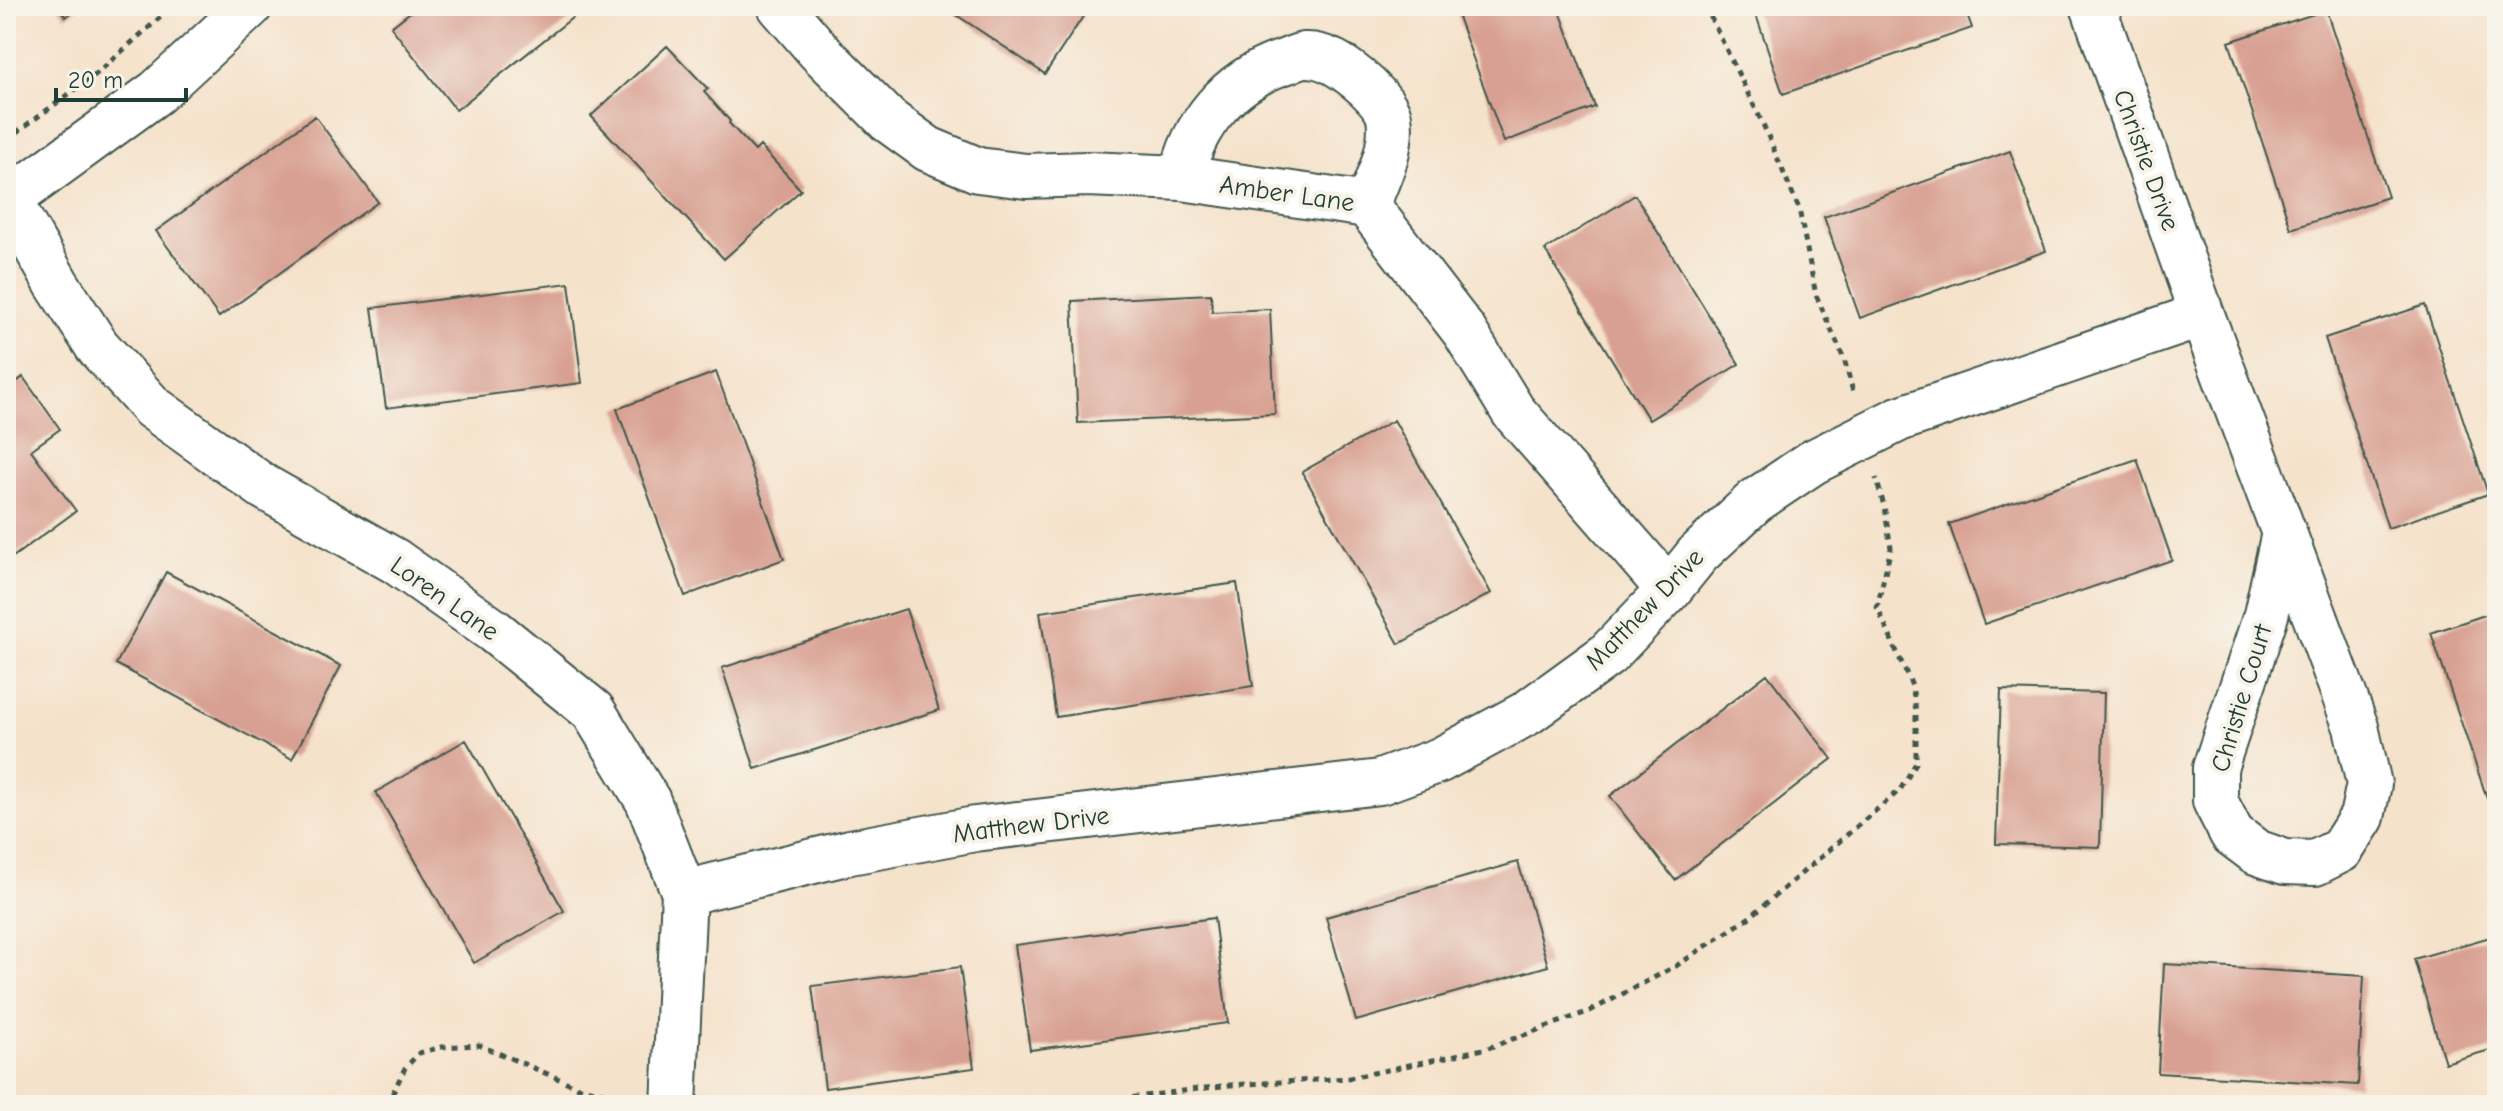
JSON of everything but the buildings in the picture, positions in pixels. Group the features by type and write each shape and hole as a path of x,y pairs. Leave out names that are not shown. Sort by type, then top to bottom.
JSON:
{"street":[{"path":"8,201 157,92 250,6"},
{"name":"Amber Lane","path":"780,6 819,51 888,120 928,149 978,170 1026,176 1087,174 1182,178 1367,205 1464,331 1513,411 1669,590"},
{"name":"Christie Drive","path":"2093,6 2202,315"},
{"path":"1182,178 1186,155 1201,125 1231,91 1270,67 1304,55 1337,62 1368,87 1389,115 1387,156 1367,205"},
{"name":"Loren Lane","path":"8,201 97,346 152,407 264,487 395,561 494,631 593,711 648,801 684,893 674,1104"},
{"name":"Matthew Drive","path":"684,893 850,852 975,829 1380,782 1440,760 1527,713 1607,655 1669,590 1698,554 1755,501 1813,462 1899,419 2202,315"},
{"name":"Christie Court","path":"2202,315 2284,533 2356,727 2369,784 2362,817 2341,850 2315,863 2285,862 2256,852 2232,834 2215,801 2215,768 2266,615 2284,533"}],"path":[{"path":"6,140 95,75 173,6"},
{"path":"1073,1105 1230,1085 1350,1078 1488,1048 1590,1011 1676,966 1750,917 1900,790 1916,763 1916,711 1912,686 1877,607 1891,548 1884,506 1844,359 1816,295 1799,209 1763,124 1705,6"},
{"path":"387,1105 405,1068 419,1053 442,1047 479,1045 583,1089 674,1104"}]}
